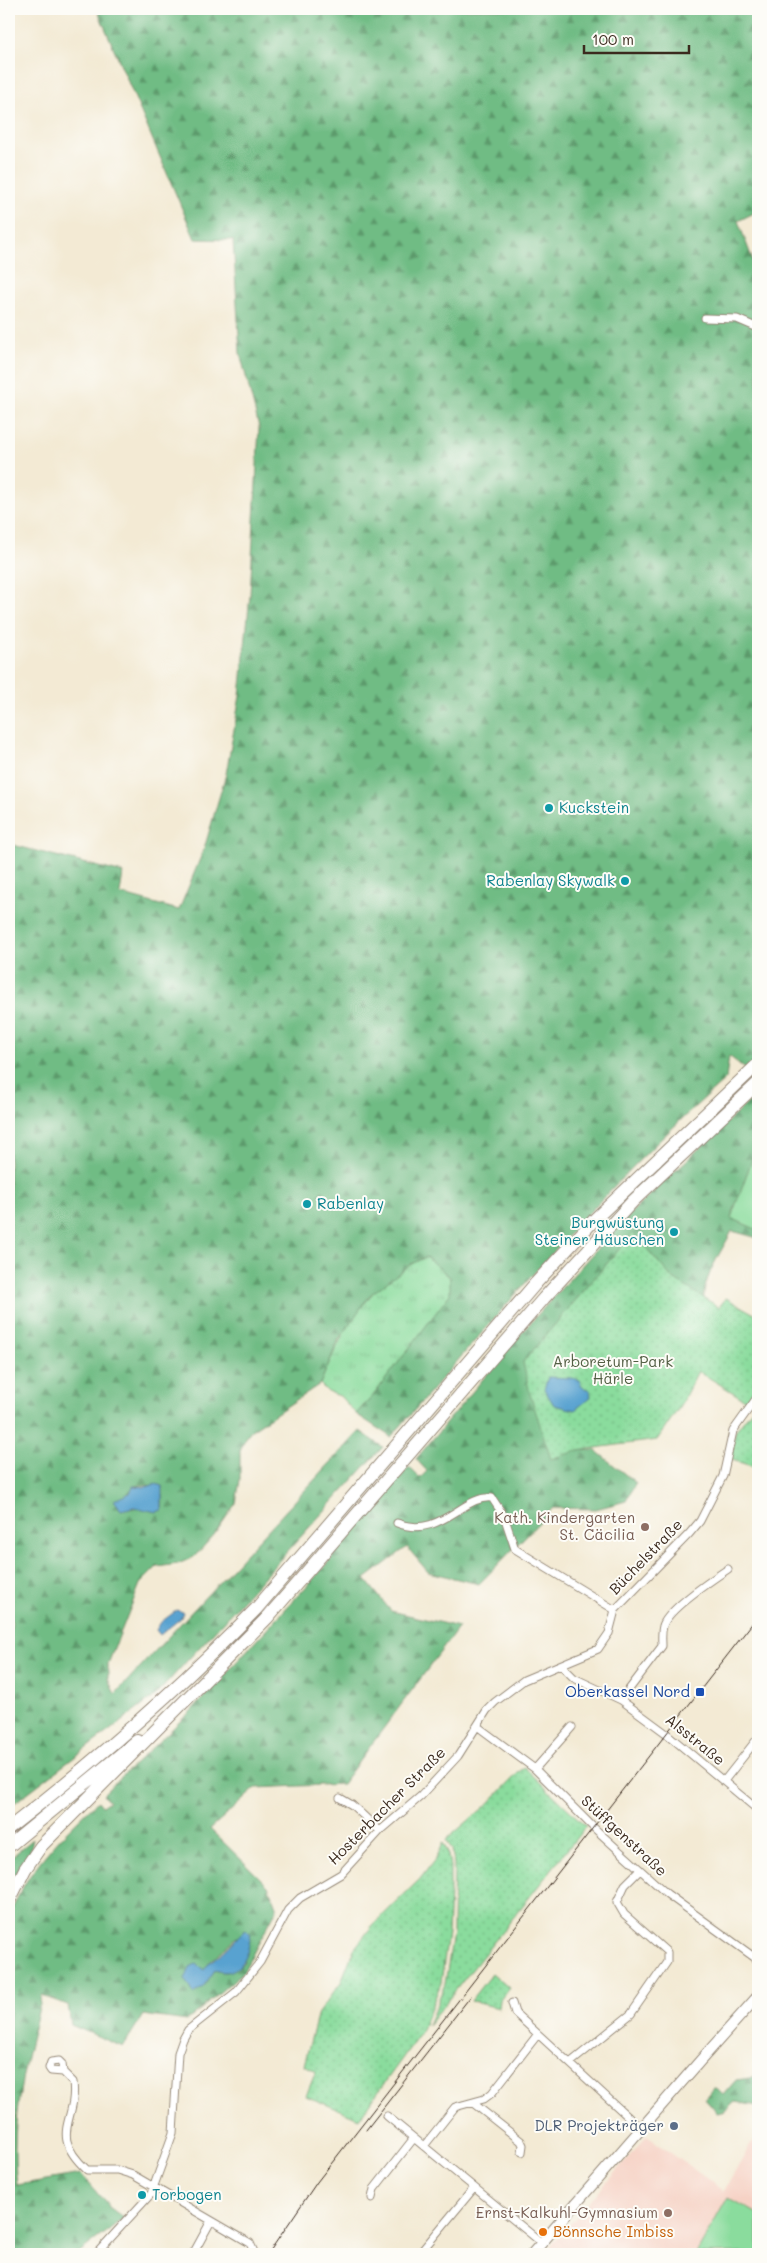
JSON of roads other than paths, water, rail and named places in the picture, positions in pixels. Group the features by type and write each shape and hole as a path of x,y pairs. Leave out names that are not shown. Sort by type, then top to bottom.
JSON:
{"highway":[{"path":"9,1828 141,1721 256,1609 536,1284 595,1220 758,1064"},
{"path":"9,1901 25,1869 41,1846 267,1618 526,1318 604,1232 662,1172 758,1083"},
{"path":"9,1846 91,1780 207,1680"}],"main road":[{"path":"532,2254 758,1996"}],"street":[{"path":"705,318 737,319 758,328"},
{"name":"Büchelstraße","path":"562,1666 588,1654 602,1644 612,1626 615,1610 700,1521 723,1476 733,1431 758,1396"},
{"path":"397,1523 404,1525 434,1524 480,1500 492,1498 504,1516 516,1549 615,1610"},
{"path":"620,1700 662,1646 662,1633 665,1622 679,1606 728,1569"},
{"name":"Alsstraße","path":"562,1666 574,1678 620,1700 758,1810"},
{"name":"Hosterbacher Straße","path":"96,2254 151,2194 173,2133 176,2071 183,2038 188,2030 236,1992 260,1962 288,1910 300,1898 341,1874 380,1831 421,1796 458,1756 487,1710 516,1685 562,1666"},
{"name":"Stüffgenstraße","path":"477,1726 535,1769 593,1828 696,1917 758,1960"},
{"path":"535,1769 572,1727"},
{"path":"724,1781 758,1738"},
{"path":"340,1798 352,1805 380,1831"},
{"path":"570,2063 631,2014 667,1962 667,1952 624,1914 618,1902 625,1885 640,1870"},
{"path":"512,2003 515,2013 636,2124 642,2127"},
{"path":"424,2146 455,2107 484,2099 492,2093 538,2034"},
{"path":"63,2072 73,2082 66,2134 69,2150 74,2158 87,2170 123,2172 250,2243 254,2252"},
{"path":"473,2103 521,2141 523,2144 522,2152"},
{"path":"387,2116 542,2243"},
{"path":"372,2198 374,2189 414,2138"},
{"path":"416,2254 420,2253 474,2188"},
{"path":"192,2254 211,2221"}],"water":[{"path":"548,1377 579,1380 582,1387 590,1390 591,1397 575,1410 554,1405 544,1389"},
{"path":"156,1484 162,1486 162,1510 156,1512 134,1507 121,1510 114,1500 130,1493 133,1486 146,1487"},
{"path":"177,1610 183,1612 181,1618 160,1635 156,1630 161,1622"},
{"path":"245,1930 251,1934 248,1950 237,1968 224,1972 215,1970 203,1987 193,1994 185,1980 190,1967 196,1964 204,1970 211,1961 227,1949"}],"tram line":[{"path":"268,2254 317,2182 758,1616"},
{"path":"366,2130 471,1996"}],"place":[{"name":"Kuckstein","path":"549,808"},
{"name":"Rabenlay Skywalk","path":"625,881"},
{"name":"Rabenlay","path":"307,1204"},
{"name":"Burgwüstung Steiner Häuschen","path":"674,1232"},
{"name":"Kath. Kindergarten St. Cäcilia","path":"645,1527"},
{"name":"Oberkassel Nord","path":"700,1692"},
{"name":"DLR Projekträger","path":"674,2126"},
{"name":"Torbogen","path":"142,2195"},
{"name":"Ernst-Kalkuhl-Gymnasium","path":"668,2213"},
{"name":"Bönnsche Imbiss","path":"543,2232"}],"park label":[{"name":"Arboretum-Park Härle","path":"613,1370"}]}
